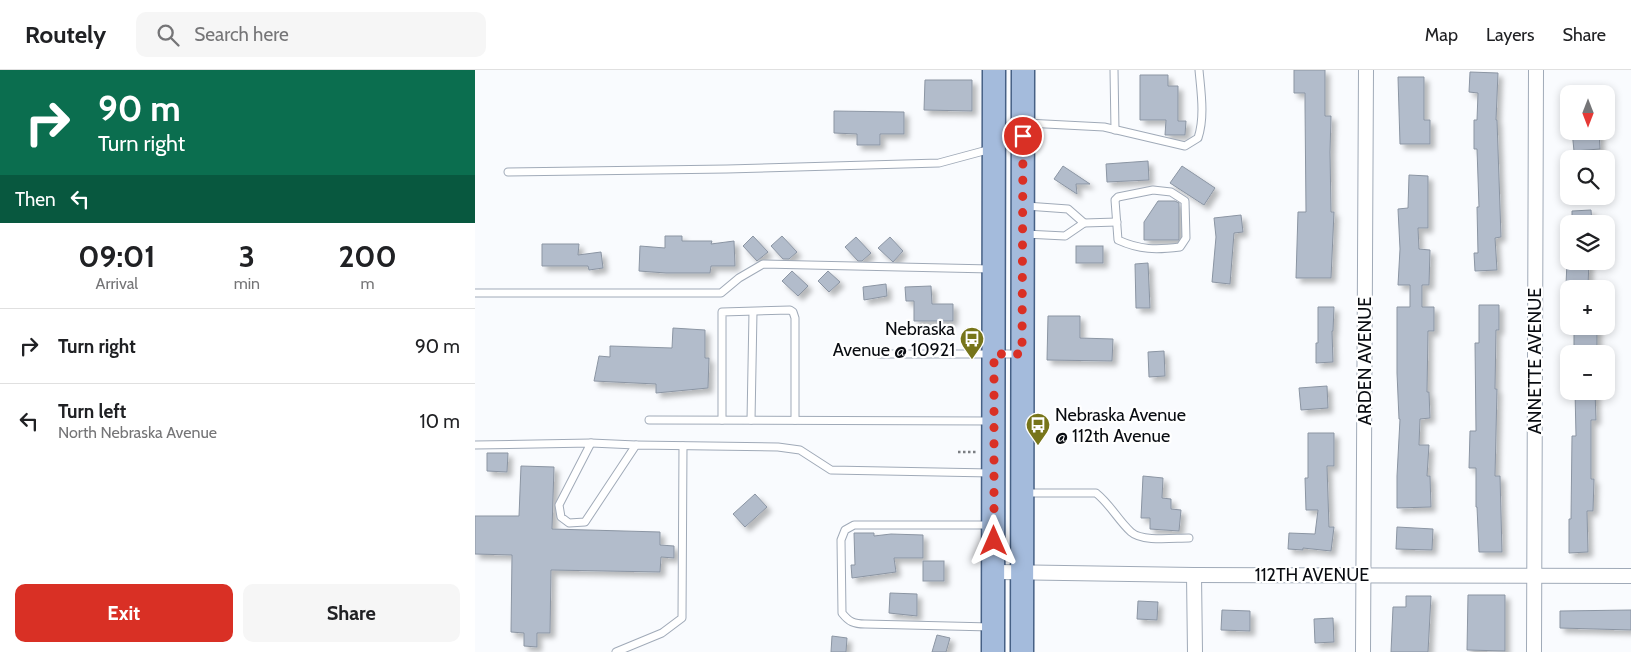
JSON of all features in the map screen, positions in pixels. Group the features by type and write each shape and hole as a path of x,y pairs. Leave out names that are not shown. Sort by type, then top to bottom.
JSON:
{"main road":[{"path":"993,652 994,70"},
{"path":"1022,652 1023,70"},
{"path":"993,149 1023,149"}],"street":[{"name":"ARDEN AVENUE","path":"1363,652 1366,70"},
{"name":"ANNETTE AVENUE","path":"1534,652 1536,70"},
{"name":"112TH AVENUE","path":"994,572 1194,575 1631,576"},
{"path":"1194,575 1195,652"}],"lane":[{"path":"1114,70 1115,130"},
{"path":"1023,123 1104,127 1185,146 1198,138 1200,130 1201,97 1199,70"},
{"path":"508,172 727,169 939,163 993,149"},
{"path":"1153,190 1171,192 1185,202 1186,238 1180,247 1155,250 1130,246 1118,240 1117,222 1115,200 1118,197 1153,190"},
{"path":"1022,206 1068,209 1084,223"},
{"path":"1022,234 1065,236 1084,223 1117,222"},
{"path":"475,293 721,293 739,278 763,264 994,270"},
{"path":"722,420 722,312 789,310 793,312 795,318 795,420"},
{"path":"751,420 753,312"},
{"path":"879,354 1022,354"},
{"path":"649,420 994,421"},
{"path":"475,444 591,443 778,447 800,450 831,470 994,473"},
{"path":"591,443 559,504 561,517 569,523 585,522 636,444"},
{"path":"616,652 662,633 682,618 683,446"},
{"path":"1022,493 1096,493 1104,499 1132,533 1147,538 1189,538"},
{"path":"993,627 855,624 847,621 842,613 841,540 845,530 854,525 994,525"}],"path":[{"path":"958,452 976,452"}],"building":[{"path":"1294,70 1325,70 1325,116 1331,116 1331,212 1334,212 1331,278 1296,278 1298,212 1306,212 1305,93 1294,93"},
{"path":"1470,72 1498,73 1496,120 1501,237 1495,238 1497,270 1475,271 1474,253 1478,253 1477,207 1479,207 1477,149 1474,149 1474,120 1477,120 1478,93 1469,92"},
{"path":"1140,75 1168,75 1168,86 1178,86 1178,121 1186,121 1185,135 1165,135 1166,120 1140,120"},
{"path":"1398,77 1424,77 1424,120 1430,120 1430,144 1400,144"},
{"path":"925,80 972,80 972,111 924,110"},
{"path":"834,111 904,112 904,134 880,134 880,145 857,145 857,134 834,133"},
{"path":"1573,140 1600,140 1600,149 1574,150"},
{"path":"1148,161 1149,180 1107,182 1106,164"},
{"path":"1063,166 1090,184 1076,184 1077,194 1054,179"},
{"path":"1182,166 1215,188 1204,205 1170,183"},
{"path":"1409,175 1428,176 1428,228 1418,228 1419,249 1430,250 1429,285 1422,285 1422,307 1434,307 1434,331 1428,331 1427,392 1429,392 1430,418 1420,419 1419,445 1429,445 1427,476 1430,476 1431,507 1397,508 1400,419 1397,373 1397,307 1410,307 1410,285 1398,285 1400,249 1398,209 1408,208"},
{"path":"1158,201 1175,201 1179,203 1179,240 1144,240 1144,222"},
{"path":"1591,210 1591,215 1572,215 1572,211"},
{"path":"1241,215 1243,232 1234,233 1230,284 1212,282 1216,237 1214,218"},
{"path":"665,236 682,236 682,241 712,241 711,244 734,241 735,266 711,266 710,273 639,271 640,246 665,248"},
{"path":"753,236 768,252 757,261 743,246"},
{"path":"782,236 797,252 789,259 783,259 771,246"},
{"path":"856,237 871,253 862,261 858,261 845,247"},
{"path":"890,237 903,251 893,262 878,248"},
{"path":"542,244 579,244 578,255 601,252 603,268 589,270 588,266 542,266"},
{"path":"1076,246 1103,246 1103,263 1076,263"},
{"path":"1148,263 1150,308 1136,308 1135,264"},
{"path":"1567,270 1589,270 1588,280 1566,280"},
{"path":"792,271 808,286 798,296 782,281"},
{"path":"828,271 840,282 829,292 818,281"},
{"path":"886,284 887,296 864,300 863,287"},
{"path":"931,286 932,304 953,304 953,321 914,321 914,301 906,301 905,287"},
{"path":"1479,305 1499,305 1499,330 1496,330 1495,476 1500,476 1502,552 1479,552 1476,468 1469,468 1470,431 1476,431 1475,343 1479,343"},
{"path":"1318,307 1334,307 1332,331 1333,362 1316,363"},
{"path":"1048,316 1080,316 1080,338 1113,339 1112,361 1047,360"},
{"path":"673,328 705,330 705,358 709,358 708,388 656,393 656,384 594,381 599,356 610,357 610,346 672,348"},
{"path":"1574,335 1597,335 1597,345 1574,345"},
{"path":"1164,351 1165,376 1149,377 1148,352"},
{"path":"1327,386 1328,408 1301,410 1299,388"},
{"path":"1575,400 1595,400 1596,420 1591,420 1591,479 1594,479 1593,511 1587,511 1588,552 1569,553 1572,436 1576,436"},
{"path":"1308,433 1334,433 1334,466 1327,466 1329,527 1334,527 1331,551 1303,548 1303,550 1288,549 1289,533 1315,534 1318,510 1306,510 1305,478 1308,478"},
{"path":"487,453 508,453 507,472 487,471"},
{"path":"521,466 554,467 552,529 660,532 660,545 674,546 674,558 661,557 660,572 551,570 550,633 537,633 537,647 524,646 524,633 511,632 512,555 475,554 475,516 519,516"},
{"path":"1143,476 1163,478 1162,498 1171,499 1171,509 1181,510 1179,531 1150,529 1150,518 1141,518"},
{"path":"755,494 767,507 745,527 733,514"},
{"path":"1397,527 1433,529 1432,550 1396,549"},
{"path":"854,533 874,533 874,536 891,534 923,535 923,558 894,558 896,572 852,578 851,565 855,565"},
{"path":"923,561 944,561 944,581 923,581"},
{"path":"890,593 917,594 917,616 889,613"},
{"path":"1468,595 1505,595 1505,651 1467,650"},
{"path":"1406,596 1431,596 1428,652 1391,652 1393,607 1406,607"},
{"path":"1138,601 1158,602 1157,620 1137,619"},
{"path":"1222,610 1250,611 1250,631 1221,630"},
{"path":"1631,610 1631,630 1560,628 1560,611"},
{"path":"1333,618 1334,642 1315,643 1314,619"},
{"path":"937,635 950,638 946,652 932,652"},
{"path":"832,636 847,638 846,652 831,652"}],"place":[{"name":"Nebraska Avenue @ 10921","path":"972,360"},
{"name":"Nebraska Avenue @ 112th Avenue","path":"1038,446"}],"route":[{"path":"994,541 994,354 1022,354 1023,136"}]}
